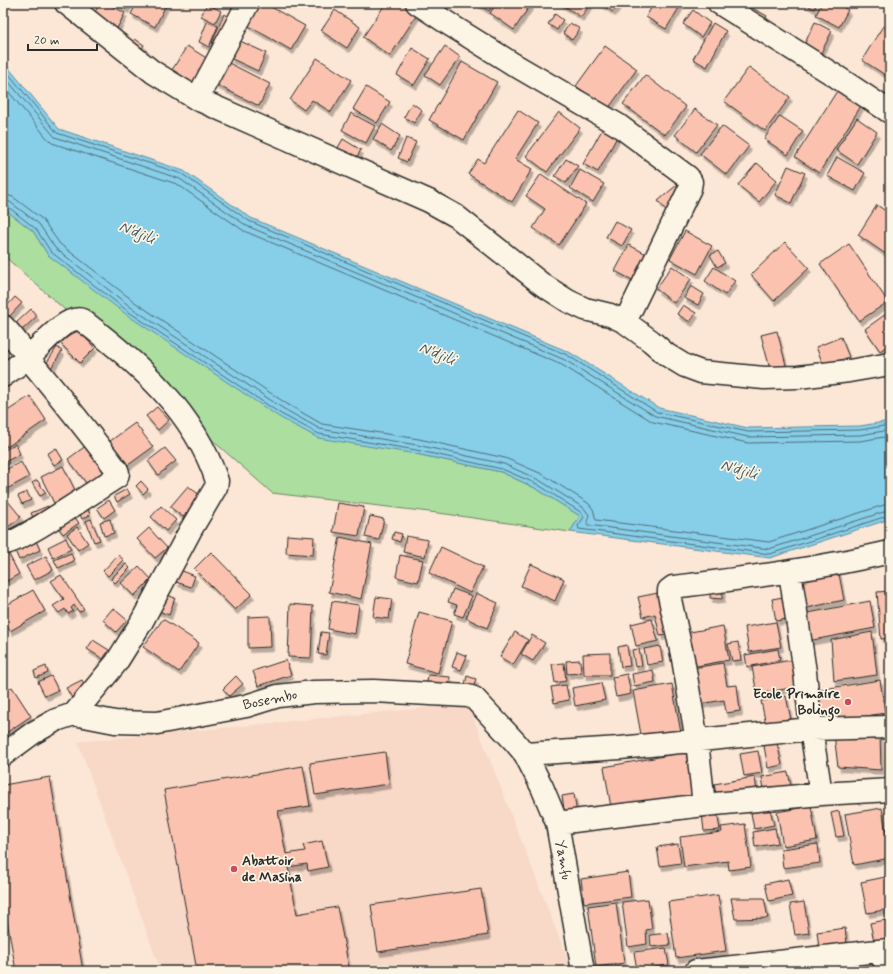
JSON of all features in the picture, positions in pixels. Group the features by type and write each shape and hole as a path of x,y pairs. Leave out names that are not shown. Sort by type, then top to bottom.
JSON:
{"street":[{"path":"66,3 153,72 197,99 429,201 456,216 543,285 568,301 585,309 610,315 625,322 667,355 685,366 701,372 764,378 798,377 890,364"},
{"path":"197,99 248,3"},
{"path":"418,3 513,64 618,125 688,177 691,182 690,188 625,322"},
{"path":"719,3 890,112"},
{"path":"3,376 28,358 58,330 74,319 78,318 118,348 160,387 194,432 217,481 216,487 190,531 141,623 116,663 74,714 56,720 33,733 3,755"},
{"path":"3,326 12,334 28,358 75,415 118,473 111,480 32,531 8,544 3,543"},
{"path":"704,805 697,741 669,590 673,587 790,572 863,559 890,552"},
{"path":"790,572 821,794"},
{"name":"Bosembo","path":"74,714 115,722 157,723 246,706 278,696 314,692 374,691 468,696 474,698 525,754"},
{"path":"525,754 620,748 811,729 890,727"},
{"name":"Yamfu","path":"525,754 542,787 557,823 583,971"},
{"path":"557,823 704,805 821,794 890,790"},
{"path":"696,971 884,950 890,970"}],"shaded area":[{"path":"468,704 572,971 161,971 78,742"},
{"path":"878,956 886,971 777,971"}],"green space":[{"path":"3,208 33,231 48,255 80,278 416,454 501,472 535,488 580,516 570,532 446,514 272,493 3,255"}],"water":[{"name":"N'djili","path":"3,61 59,129 184,171 251,218 569,352 659,408 748,428 860,426 890,421 890,519 770,558 570,532 580,516 535,488 501,472 416,454 318,438 279,417 127,315 48,255 33,231 3,208"}],"building":[{"path":"100,3 106,3 125,13 114,34 90,21"},
{"path":"115,3 130,3 126,9"},
{"path":"137,3 167,3 155,27 131,14"},
{"path":"260,3 264,3 305,26 291,50 247,25"},
{"path":"386,3 404,3 418,13 390,56 363,37"},
{"path":"476,3 493,3 489,11"},
{"path":"497,3 531,4 514,30 490,13"},
{"path":"560,3 591,3 581,17"},
{"path":"600,3 619,3 613,12"},
{"path":"654,3 682,3 666,29 646,17"},
{"path":"804,3 817,3 814,9"},
{"path":"822,3 835,3 848,10 839,27 816,15"},
{"path":"207,4 221,11 215,23 201,16"},
{"path":"747,5 767,16 763,23 743,12"},
{"path":"335,10 360,27 347,48 321,31"},
{"path":"693,10 710,23 701,37 683,24"},
{"path":"224,14 235,19 223,47 212,43"},
{"path":"555,14 563,20 557,30 548,24"},
{"path":"207,22 218,26 209,47 199,42"},
{"path":"815,22 832,31 821,53 804,45"},
{"path":"570,23 580,29 572,40 563,33"},
{"path":"713,23 726,31 707,67 693,59"},
{"path":"883,26 890,31 890,78 862,60"},
{"path":"135,39 144,45 139,54 129,49"},
{"path":"238,40 266,53 258,71 230,58"},
{"path":"187,46 208,59 193,83 172,70"},
{"path":"445,46 460,57 440,85 425,75"},
{"path":"605,46 637,69 608,109 576,86"},
{"path":"412,48 430,59 414,85 397,75"},
{"path":"317,58 351,80 331,112 312,100 304,110 290,100"},
{"path":"227,62 270,84 259,106 215,84"},
{"path":"462,62 497,82 464,140 429,120"},
{"path":"749,67 790,97 765,131 724,101"},
{"path":"645,75 686,107 665,135 623,104"},
{"path":"366,87 390,102 377,123 353,109"},
{"path":"837,91 861,106 819,173 795,157"},
{"path":"412,103 422,110 414,123 404,117"},
{"path":"695,109 717,125 696,152 675,135"},
{"path":"518,110 538,123 515,159 532,169 512,202 468,174 478,159 484,163"},
{"path":"559,112 580,128 547,172 526,156"},
{"path":"351,113 375,126 366,143 342,130"},
{"path":"780,116 803,131 788,155 764,139"},
{"path":"857,118 877,132 857,164 836,150"},
{"path":"382,124 400,136 391,151 373,139"},
{"path":"722,126 749,146 727,175 700,154"},
{"path":"603,128 617,137 598,172 583,164"},
{"path":"406,138 416,142 407,162 398,158"},
{"path":"343,139 361,150 351,167 333,156"},
{"path":"837,157 865,173 855,191 827,176"},
{"path":"566,159 578,166 566,183 555,176"},
{"path":"757,163 777,180 759,202 738,185"},
{"path":"788,166 805,173 791,203 775,195"},
{"path":"580,170 604,184 593,202 570,188"},
{"path":"541,174 586,204 559,245 533,228 545,209 526,196"},
{"path":"678,184 686,193 666,210 658,201"},
{"path":"877,205 890,214 890,257 858,235"},
{"path":"615,221 631,230 622,246 606,237"},
{"path":"685,231 712,246 697,274 670,259"},
{"path":"785,242 809,268 774,301 751,275"},
{"path":"849,244 888,302 859,321 820,264"},
{"path":"629,245 654,258 640,284 615,271"},
{"path":"718,251 725,263 717,267 710,255"},
{"path":"672,266 691,279 674,303 656,289"},
{"path":"714,267 735,281 725,295 705,281"},
{"path":"691,286 704,294 698,305 684,298"},
{"path":"15,297 22,303 7,319 3,315 3,310"},
{"path":"683,305 696,313 690,322 677,314"},
{"path":"31,309 37,316 20,332 14,325"},
{"path":"890,311 890,344 880,351 865,329"},
{"path":"75,327 95,348 80,363 59,342"},
{"path":"777,331 786,365 770,369 761,335"},
{"path":"841,337 849,357 824,366 816,347"},
{"path":"57,347 62,351 51,368 46,364"},
{"path":"30,396 46,420 7,447 3,441 3,414"},
{"path":"157,407 169,420 158,430 146,416"},
{"path":"135,423 153,447 124,468 106,444"},
{"path":"15,444 20,454 3,463 3,451"},
{"path":"87,445 106,470 87,484 68,459"},
{"path":"56,448 63,460 54,465 47,454"},
{"path":"165,448 176,461 158,475 148,461"},
{"path":"21,462 29,477 3,491 3,471"},
{"path":"63,466 76,492 54,503 41,477"},
{"path":"37,480 46,493 40,496 32,483"},
{"path":"141,481 148,489 143,494 136,486"},
{"path":"188,486 201,496 183,517 170,507"},
{"path":"127,489 130,494 117,502 114,496"},
{"path":"27,492 31,500 22,504 18,496"},
{"path":"7,500 21,517 3,531 3,504"},
{"path":"109,500 115,510 104,518 97,508"},
{"path":"338,503 364,507 359,536 333,532"},
{"path":"86,504 90,515 82,519 77,507"},
{"path":"48,506 51,513 34,520 31,513"},
{"path":"161,506 176,520 166,531 151,517"},
{"path":"71,512 79,523 63,534 55,523"},
{"path":"370,516 384,519 379,540 365,537"},
{"path":"91,519 100,540 94,542 86,521"},
{"path":"110,519 114,533 104,536 100,522"},
{"path":"77,527 88,543 78,550 67,534"},
{"path":"149,528 167,548 155,558 137,539"},
{"path":"394,532 402,534 400,542 392,539"},
{"path":"287,535 314,537 313,555 286,553"},
{"path":"406,536 428,540 425,557 403,552"},
{"path":"34,537 40,550 19,560 13,546"},
{"path":"340,537 372,544 361,599 329,592"},
{"path":"66,538 71,549 53,558 48,547"},
{"path":"441,547 483,567 470,593 429,573"},
{"path":"7,551 19,574 7,581 3,574 3,553"},
{"path":"211,552 252,594 235,610 194,569"},
{"path":"71,553 74,561 58,568 54,560"},
{"path":"118,555 124,560 108,576 103,571"},
{"path":"400,555 423,560 418,582 396,577"},
{"path":"46,556 53,570 34,580 26,566"},
{"path":"126,564 130,568 115,583 111,579"},
{"path":"531,564 564,579 555,601 521,586"},
{"path":"139,566 151,579 134,596 121,583"},
{"path":"838,569 844,600 802,609 796,578"},
{"path":"180,570 195,576 191,587 176,582"},
{"path":"61,575 84,609 79,612 74,605 71,608 73,611 68,614 65,609 59,613 53,606 64,599 51,581"},
{"path":"711,584 723,586 722,599 710,598"},
{"path":"453,589 472,596 463,617 454,614 457,605 448,602"},
{"path":"33,590 45,611 10,631 3,618 3,607"},
{"path":"890,591 890,638 881,639 877,592"},
{"path":"663,592 672,634 660,636 655,614 643,617 638,597"},
{"path":"162,593 175,598 169,615 156,610"},
{"path":"476,593 498,603 487,628 466,618"},
{"path":"376,597 392,599 389,619 373,617"},
{"path":"783,597 787,619 776,621 772,599"},
{"path":"332,601 359,605 355,634 328,629"},
{"path":"870,601 875,628 808,641 803,614"},
{"path":"290,604 313,606 311,658 288,657"},
{"path":"113,608 127,620 116,632 103,620"},
{"path":"419,612 452,621 438,673 405,664"},
{"path":"270,616 271,647 248,648 248,617"},
{"path":"163,619 199,643 179,672 143,647"},
{"path":"652,619 658,641 636,646 631,624"},
{"path":"776,622 781,647 749,652 745,627"},
{"path":"723,626 729,660 691,667 685,633"},
{"path":"321,632 329,633 326,655 318,654"},
{"path":"515,632 528,640 513,665 500,657"},
{"path":"872,632 877,675 834,681 831,640"},
{"path":"532,635 545,643 533,661 521,654"},
{"path":"93,640 109,650 103,659 87,649"},
{"path":"738,642 741,660 732,661 728,644"},
{"path":"627,645 630,666 621,667 618,647"},
{"path":"660,646 663,662 647,665 644,649"},
{"path":"639,649 642,666 635,667 632,650"},
{"path":"778,649 780,660 747,667 745,655"},
{"path":"457,652 467,656 461,670 452,667"},
{"path":"610,653 610,675 584,675 583,654"},
{"path":"797,659 802,686 757,694 752,667"},
{"path":"286,660 291,675 258,686 253,671"},
{"path":"580,660 581,673 567,674 566,661"},
{"path":"564,663 566,681 555,683 552,664"},
{"path":"723,663 727,686 737,685 740,711 726,713 724,700 699,704 693,668"},
{"path":"46,666 48,673 36,678 34,671"},
{"path":"653,670 655,682 634,686 632,674"},
{"path":"627,674 631,694 616,697 612,677"},
{"path":"428,675 450,677 449,691 426,688"},
{"path":"51,676 58,690 45,696 38,682"},
{"path":"236,676 243,684 229,696 223,689"},
{"path":"467,676 476,679 472,691 464,689"},
{"path":"82,680 87,690 72,698 66,688"},
{"name":"Ecole Primaire Bolingo","path":"880,680 885,713 816,724 811,691"},
{"path":"601,683 605,700 575,706 572,688"},
{"path":"672,684 681,733 642,740 633,691"},
{"path":"566,685 569,700 554,703 551,687"},
{"path":"12,687 31,716 6,733 3,729 3,693"},
{"path":"786,696 791,720 766,725 761,701"},
{"path":"834,734 880,735 881,770 838,767"},
{"path":"777,743 782,765 768,768 764,746"},
{"path":"758,751 762,773 744,776 740,754"},
{"path":"385,752 389,784 315,795 310,763"},
{"path":"686,752 694,799 612,813 604,767"},
{"name":"Abattoir de Masina","path":"303,766 310,806 278,811 286,854 305,851 303,845 322,841 328,867 308,871 307,864 288,867 297,914 337,907 349,968 329,971 197,971 164,790"},
{"path":"788,772 792,791 765,796 762,777"},
{"path":"50,777 83,971 16,971 3,898 3,785"},
{"path":"755,777 757,792 717,799 714,784"},
{"path":"574,794 577,814 565,816 562,796"},
{"path":"811,806 817,840 783,846 777,812"},
{"path":"882,808 890,858 854,865 845,814"},
{"path":"770,809 774,825 754,829 751,813"},
{"path":"839,811 844,836 836,837 831,813"},
{"path":"717,812 720,830 704,831 702,814"},
{"path":"745,824 751,867 729,870 728,861 684,867 680,837 722,832 721,827"},
{"path":"775,828 778,843 755,847 753,832"},
{"path":"678,844 681,863 660,866 657,847"},
{"path":"818,844 820,863 783,868 781,849"},
{"path":"628,872 631,897 584,903 581,879"},
{"path":"890,876 890,909 867,913 861,882"},
{"path":"788,879 792,896 769,901 765,884"},
{"path":"481,889 488,935 378,952 371,905"},
{"path":"718,895 726,951 676,958 668,902"},
{"path":"731,898 764,898 768,918 735,919"},
{"path":"648,899 652,929 646,930 647,944 628,947 622,902"},
{"path":"616,902 624,963 596,967 588,906"},
{"path":"804,902 809,933 795,935 790,904"},
{"path":"886,920 889,939 874,941 870,923"},
{"path":"845,928 847,944 819,948 817,932"},
{"path":"668,933 670,945 651,947 650,935"},
{"path":"666,948 669,965 637,970 634,952"}],"place":[{"name":"Ecole Primaire Bolingo","path":"848,702"},
{"name":"Abattoir de Masina","path":"234,869"}]}
